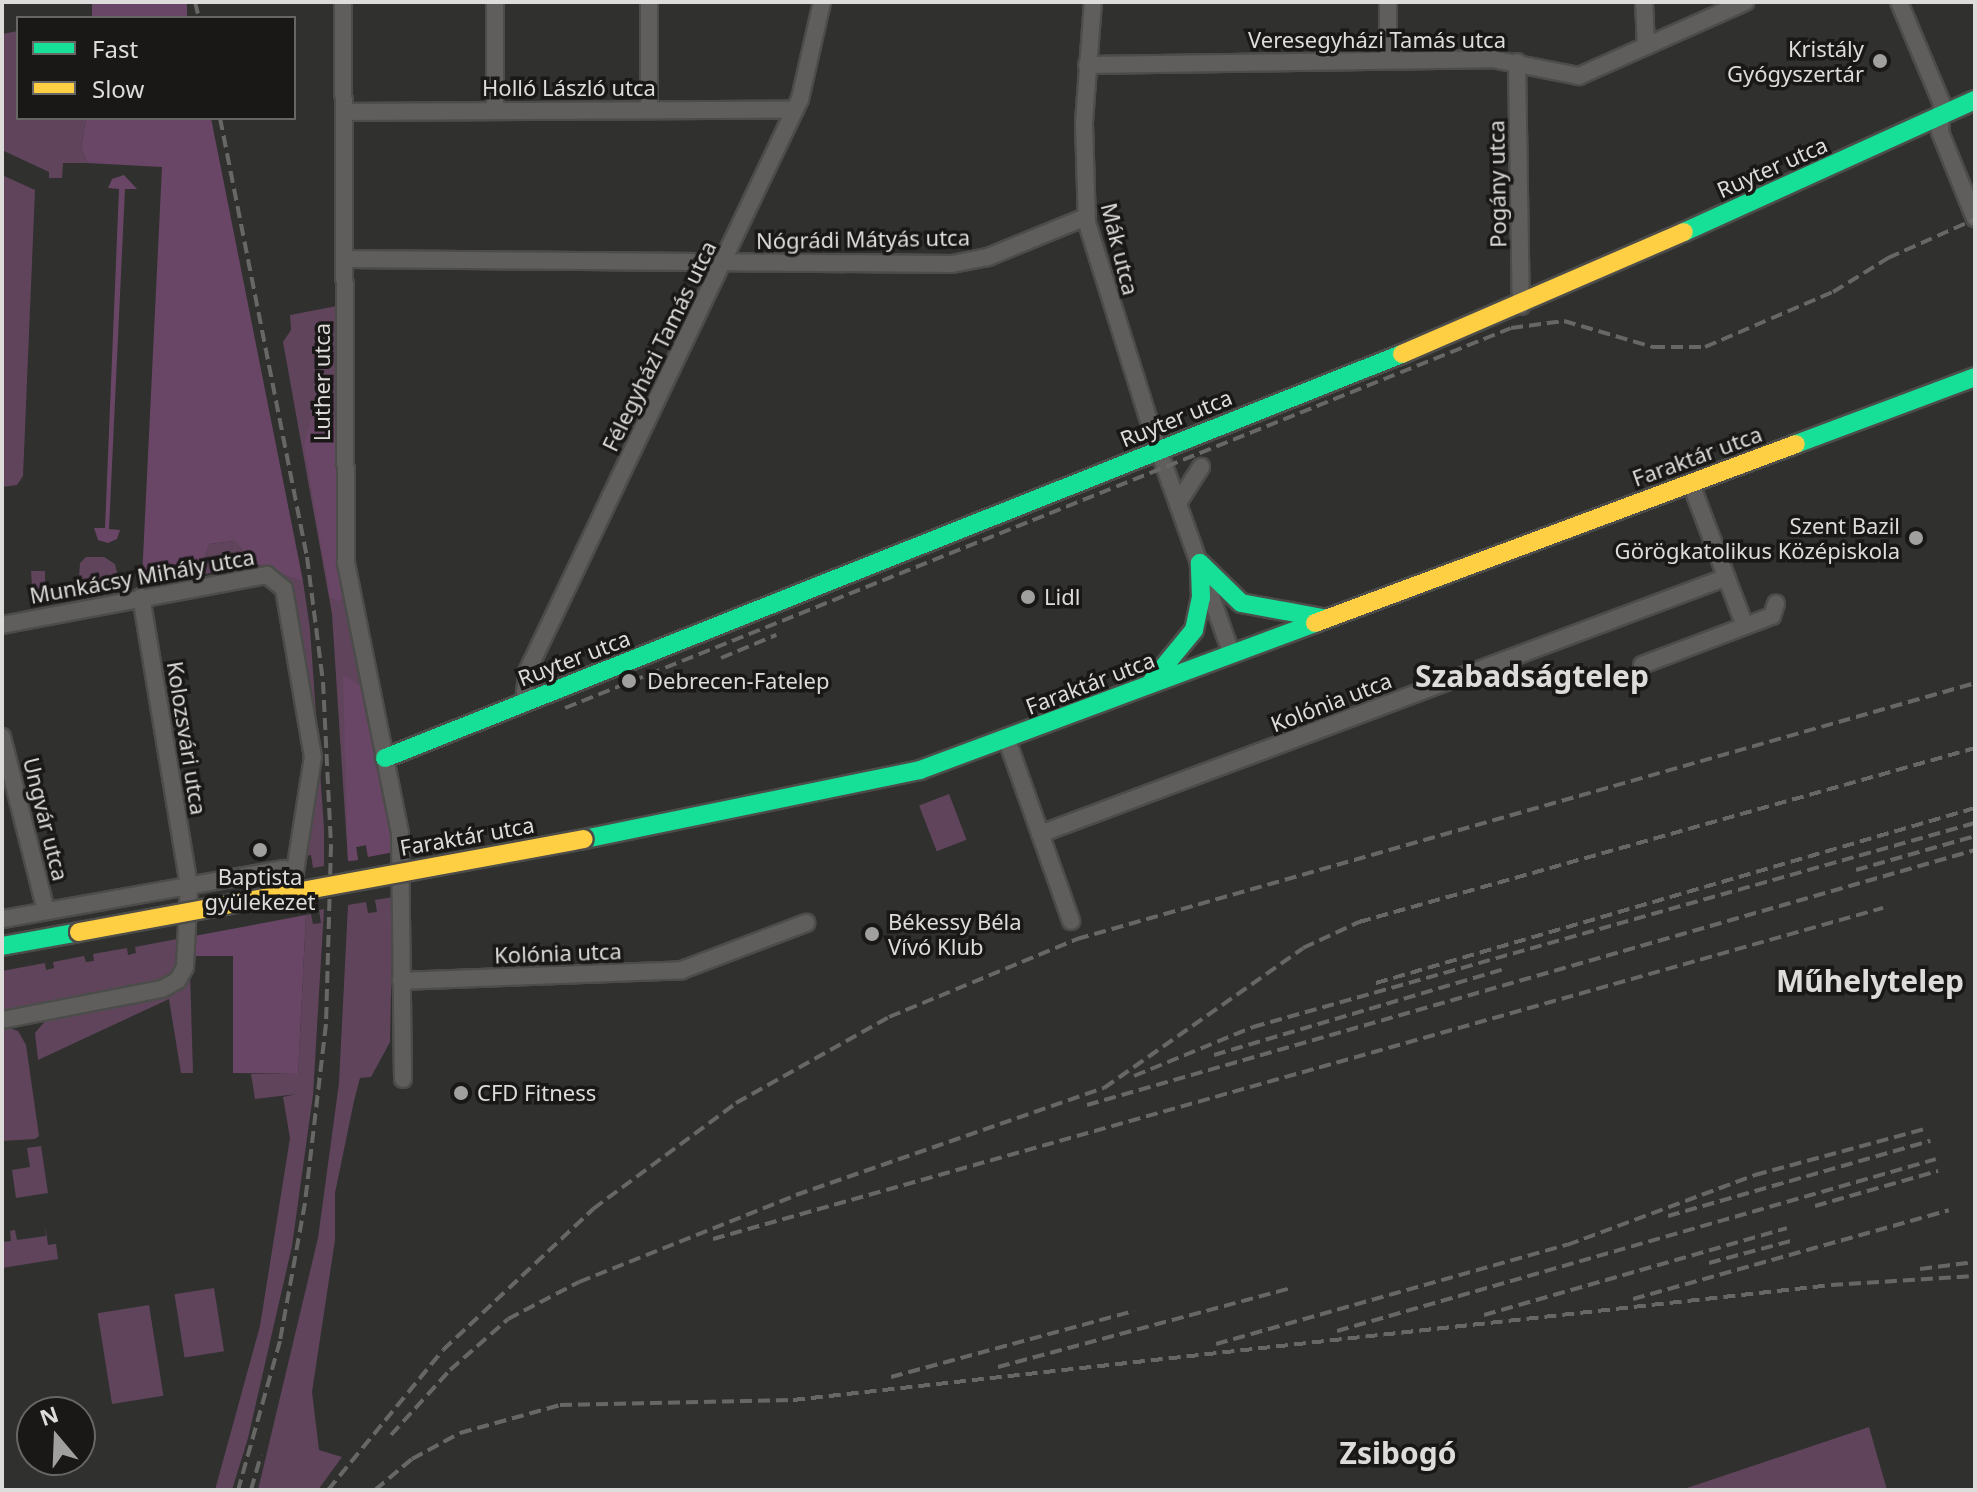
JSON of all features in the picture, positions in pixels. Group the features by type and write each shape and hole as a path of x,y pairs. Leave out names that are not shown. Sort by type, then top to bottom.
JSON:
{"main road":[{"name":"Ruyter utca","path":"385,758 1521,306 1975,100"},
{"name":"Faraktár utca","path":"2,946 765,806 870,783 1007,740 1975,377"},
{"path":"1200,563 1241,603 1329,619"},
{"path":"1145,688 1194,630 1201,598 1200,563"}],"street":[{"name":"Luther utca","path":"343,2 346,563 400,833 401,981"},
{"path":"495,2 495,111"},
{"path":"649,2 649,110"},
{"name":"Félegyházi Tamás utca","path":"524,703 527,672 795,110 810,67 822,2"},
{"name":"Mák utca","path":"1093,2 1087,65 1086,217 1159,451 1232,655"},
{"path":"1388,2 1388,59"},
{"path":"1644,2 1646,46"},
{"name":"Veresegyházi Tamás utca","path":"1087,65 1388,59 1517,62 1579,76 1745,2"},
{"path":"1899,2 1942,115 1940,132 1975,218"},
{"name":"Pogány utca","path":"1517,62 1521,306"},
{"name":"Holló László utca","path":"344,112 795,110"},
{"name":"Nógrádi Mátyás utca","path":"344,259 960,264 1086,217"},
{"path":"1178,503 1201,467"},
{"path":"1691,484 1745,626"},
{"name":"Munkácsy Mihály utca","path":"2,625 255,574 273,577 284,589 313,757 295,872 283,869 189,886"},
{"name":"Kolónia utca","path":"1040,834 1727,577"},
{"name":"Kolozsvári utca","path":"141,597 189,886"},
{"path":"1642,665 1772,616 1776,604"},
{"name":"Ungvár utca","path":"2,737 46,911"},
{"path":"1007,740 1071,921"},
{"path":"2,919 189,886 186,961 174,983 2,1020"},
{"name":"Kolónia utca","path":"401,981 682,970 806,923"},
{"path":"401,981 403,1079"}],"shaded area":[{"path":"92,2 187,2 187,16 92,16"},
{"path":"16,31 16,120 86,120 81,147 87,163 63,163 62,178 49,178 49,172 4,151 2,34"},
{"path":"86,120 211,120 303,581 255,564 234,541 209,544 200,575 171,582 142,578 162,167 87,163 81,147"},
{"path":"2,175 35,190 23,476 17,485 2,487"},
{"path":"124,175 137,189 125,189 109,529 120,530 117,539 108,543 98,540 94,528 105,528 119,189 108,188 112,179"},
{"path":"337,306 340,569 392,825 368,857 366,845 356,847 358,860 348,861 332,614 283,342 291,330 290,315"},
{"path":"326,410 338,421 344,598 338,601 330,597 304,445 311,420"},
{"path":"234,541 255,564 200,575 209,544"},
{"path":"86,557 104,557 115,564 119,581 113,581 110,591 40,605 33,602 31,571 45,571 45,591 78,592 80,563"},
{"path":"279,570 303,581 310,629 324,828 324,866 313,868 311,855 303,857 318,757 303,653 287,581"},
{"path":"343,675 361,686 394,852 368,857 366,845 356,847 358,860 348,861"},
{"path":"949,794 967,840 937,851 919,805"},
{"path":"393,897 390,1042 371,1077 360,1078 354,1101 335,1193 335,1240 312,1392 319,1450 342,1457 318,1490 258,1490 318,1238 339,1083 348,905 366,902 368,913 377,912 375,900"},
{"path":"324,909 313,1095 292,1246 248,1438 232,1490 215,1490 260,1326 290,1138 283,1097 297,1094 255,1099 251,1074 298,1074 306,915 311,914 313,924 321,923 319,910"},
{"path":"306,915 298,1074 233,1073 233,956 193,956 194,936"},
{"path":"182,938 175,973 163,982 2,1014 2,971 45,963 46,970 54,968 53,962 84,956 86,962 94,961 93,954 127,948 128,955 136,953 135,947"},
{"path":"190,972 193,1073 181,1073 169,999 38,1060 35,1033 46,1020"},
{"path":"2,1025 18,1031 26,1045 39,1136 35,1139 2,1141"},
{"path":"41,1146 48,1193 16,1198 12,1170 30,1167 27,1148"},
{"path":"45,1225 48,1245 56,1244 58,1259 2,1268 2,1242 11,1241 10,1231 15,1230 17,1240 46,1236"},
{"path":"214,1288 224,1351 185,1357 174,1294"},
{"path":"149,1305 163,1396 112,1404 98,1313"},
{"path":"1869,1427 1887,1490 1681,1490"}],"railway":[{"path":"195,2 198,16"},
{"path":"220,120 307,557 323,682 331,845 326,1024 305,1203 280,1341 238,1490"},
{"path":"565,708 1511,328 1564,321 1653,347 1705,347 1833,292 1888,258 1975,219"},
{"path":"721,658 776,635"},
{"path":"646,685 675,676"},
{"path":"328,1490 443,1350 593,1209 736,1103 889,1017 1077,939 1975,683"},
{"path":"391,1435 450,1370 508,1319 579,1282 796,1195 1104,1088 1303,948 1359,922 1975,748"},
{"path":"1376,983 1975,808"},
{"path":"1134,1076 1253,1027 1975,823"},
{"path":"1856,870 1975,836"},
{"path":"1087,1105 1975,850"},
{"path":"713,1239 1883,908"},
{"path":"1214,1055 1505,969"},
{"path":"1216,1344 1567,1245 1755,1175 1928,1128"},
{"path":"1668,1216 1930,1141"},
{"path":"1337,1331 1936,1159"},
{"path":"1815,1206 1938,1171"},
{"path":"1633,1299 1949,1210"},
{"path":"1484,1315 1787,1228"},
{"path":"1709,1263 1794,1240"},
{"path":"1920,1269 1975,1262"},
{"path":"375,1490 412,1459 460,1433 560,1405 793,1400 1831,1285 1975,1276"},
{"path":"998,1367 1291,1288"},
{"path":"891,1377 1134,1311"},
{"path":"251,1490 261,1455"}],"traffic: fast":[{"path":"1684,232 1975,100"},
{"path":"385,758 1402,354"},
{"path":"1796,444 1975,377"},
{"path":"1200,563 1241,603 1323,618"},
{"path":"1152,681 1194,630 1201,598 1200,563"},
{"path":"584,839 920,770 1315,623"},
{"path":"2,946 79,932"}],"traffic: slow":[{"path":"1402,354 1684,232"},
{"path":"1315,623 1796,444"},
{"path":"79,932 584,839"}],"place":[{"name":"Kristály Gyógyszertár","path":"1880,61"},
{"name":"Szent Bazil Görögkatolikus Középiskola","path":"1916,538"},
{"name":"Lidl","path":"1028,597"},
{"name":"Debrecen-Fatelep","path":"629,681"},
{"name":"Baptista gyülekezet","path":"260,850"},
{"name":"Békessy Béla Vívó Klub","path":"872,934"},
{"name":"CFD Fitness","path":"461,1093"}],"district":[{"name":"Szabadságtelep","path":"1532,676"},
{"name":"Műhelytelep","path":"1870,981"},
{"name":"Zsibogó","path":"1398,1453"}]}
